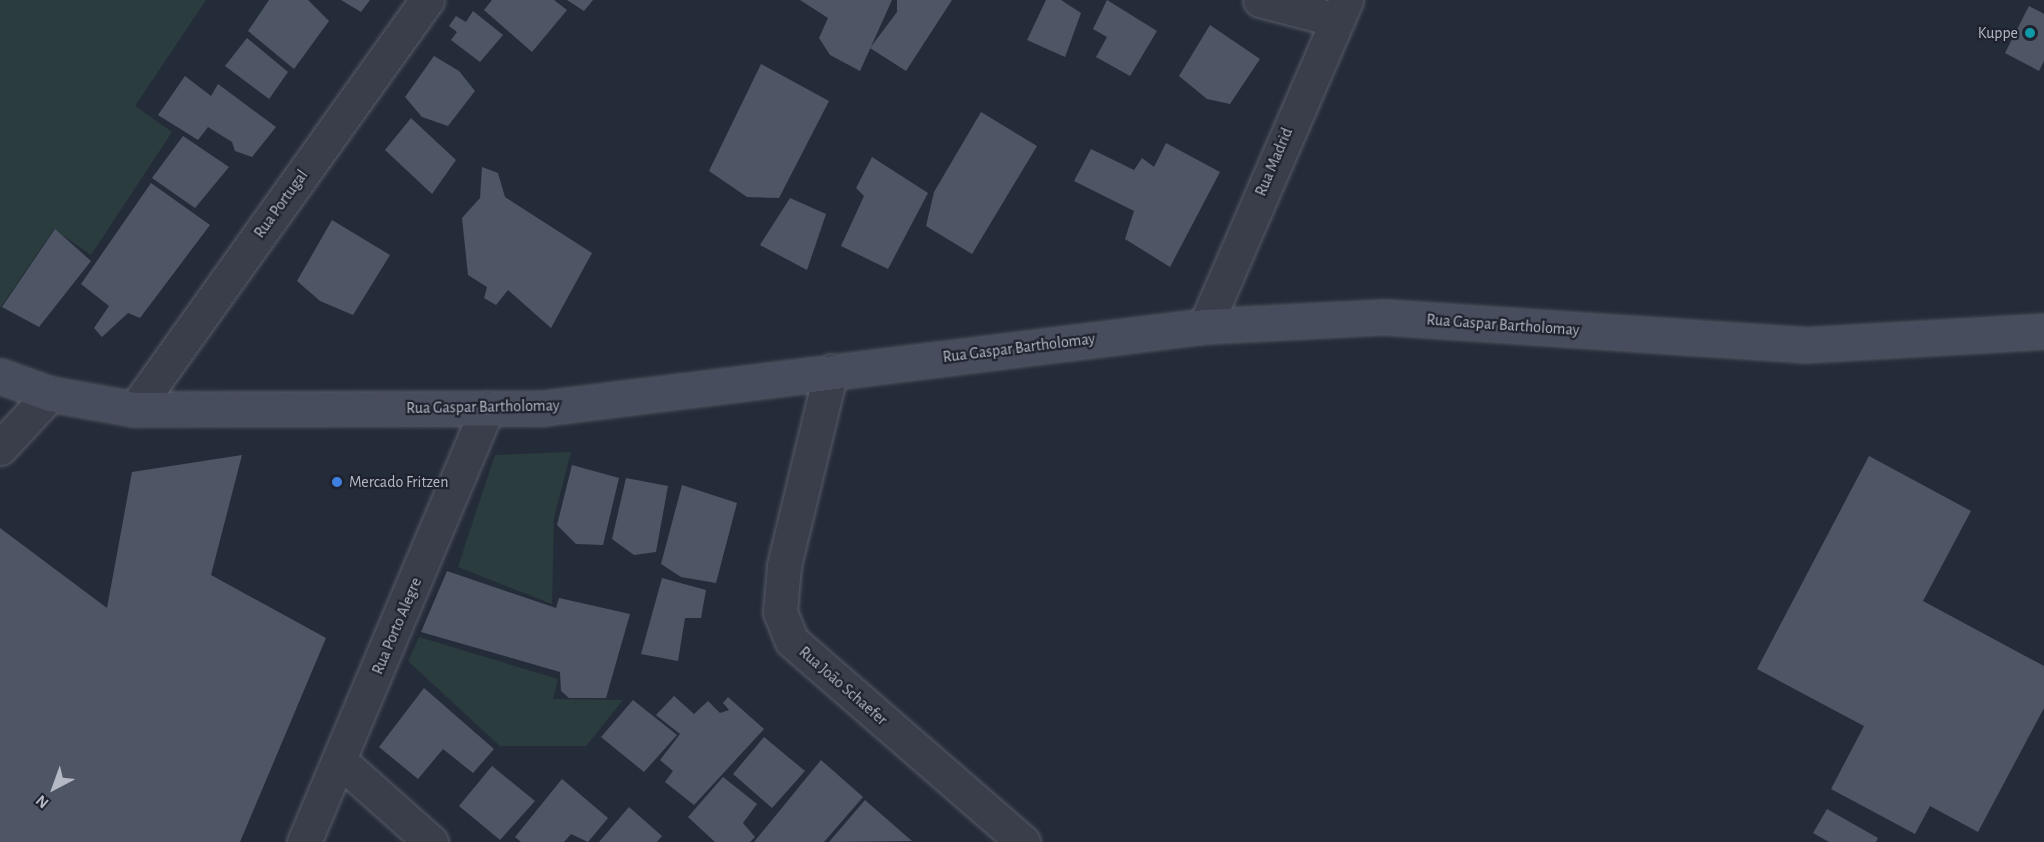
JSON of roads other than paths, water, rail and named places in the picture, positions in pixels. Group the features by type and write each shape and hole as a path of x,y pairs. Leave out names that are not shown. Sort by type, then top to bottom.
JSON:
{"main road":[{"name":"Rua Gaspar Bartholomay","path":"0,376 50,394 135,409 544,408 1205,326 1385,317 1804,345 2044,331"}],"street":[{"name":"Rua Portugal","path":"135,409 427,0"},
{"path":"1260,0 1341,10"},
{"name":"Rua Madrid","path":"1205,326 1341,10"},
{"name":"Rua João Schaefer","path":"831,371 784,566 780,612 792,641 1023,842"},
{"path":"0,448 50,394"},
{"name":"Rua Porto Alegre","path":"304,842 488,408"},
{"path":"340,761 431,842"}],"place":[{"name":"Kuppe","path":"2030,33"},
{"name":"Mercado Fritzen","path":"337,482"}]}
